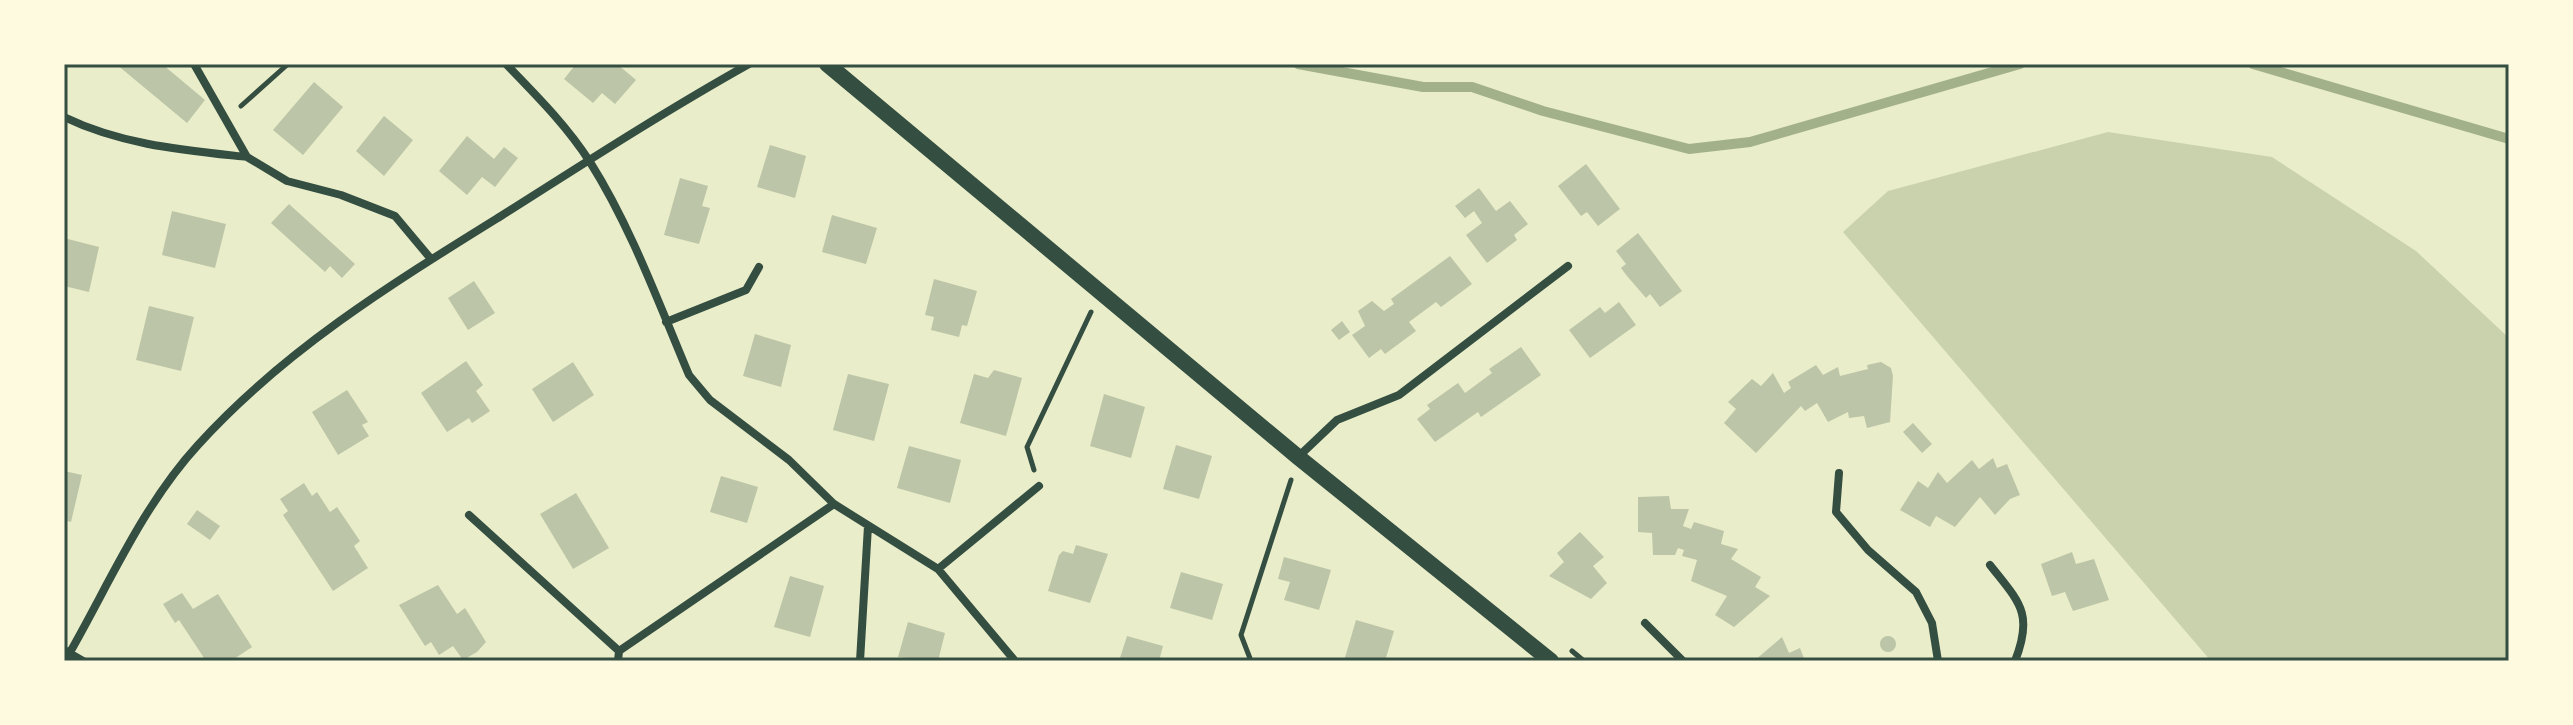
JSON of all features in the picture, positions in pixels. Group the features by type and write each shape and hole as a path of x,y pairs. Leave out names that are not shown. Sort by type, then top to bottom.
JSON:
{"main road":[{"path":"827,64 1298,457 1551,661"}],"street":[{"path":"194,64 247,157"},
{"path":"506,64 551,111 589,160 689,375 710,400 789,460 834,504 938,569 1015,661"},
{"path":"83,661 66,655 162,490 196,446 256,385 311,340 431,259 749,64"},
{"path":"64,117 94,132 154,147 247,157 287,181 341,195 395,216 431,259"},
{"path":"1298,457 1337,420 1399,395 1568,266"},
{"path":"666,322 746,290 759,267"},
{"path":"1839,473 1836,512 1868,550 1916,592 1932,623 1938,661"},
{"path":"938,569 1039,486"},
{"path":"618,661 619,651 834,504"},
{"path":"469,515 619,651"},
{"path":"860,661 868,526"},
{"path":"1990,565 2023,608 2023,643 2015,661"},
{"path":"1645,623 1683,661"}],"path":[{"path":"226,117 262,90 288,64"},
{"path":"1039,486 1027,447 1090,314 1104,295"},
{"path":"1251,661 1241,635 1298,457"}],"green space":[{"path":"2108,132 2272,157 2416,251 2509,338 2509,661 2211,661 1843,232 1888,191"}],"building":[{"path":"116,64 162,64 205,100 187,123"},
{"path":"576,64 617,64 636,80 615,104 602,93 593,103 564,79"},
{"path":"314,82 343,107 303,155 273,130"},
{"path":"384,116 413,140 384,176 356,151"},
{"path":"467,136 494,159 504,147 518,158 495,187 482,177 467,195 439,171"},
{"path":"770,145 806,156 795,198 757,187"},
{"path":"1586,164 1620,209 1598,226 1587,212 1581,216 1558,186"},
{"path":"680,178 708,186 702,206 710,208 699,244 664,235"},
{"path":"1479,188 1496,211 1510,201 1528,224 1514,235 1517,240 1487,263 1466,235 1482,223 1474,211 1465,218 1455,206"},
{"path":"289,204 355,264 342,278 330,266 325,272 271,223"},
{"path":"172,211 226,224 215,268 162,255"},
{"path":"832,215 877,228 866,264 822,252"},
{"path":"1638,233 1682,291 1660,307 1650,294 1646,298 1621,268 1626,264 1616,251"},
{"path":"64,238 99,247 89,292 64,286"},
{"path":"1450,256 1472,284 1441,307 1436,302 1409,322 1416,331 1385,354 1381,349 1369,358 1352,335 1365,326 1358,311 1372,301 1384,311 1394,304 1391,299"},
{"path":"934,279 977,291 967,326 962,325 959,337 931,330 934,317 925,315"},
{"path":"474,281 495,313 468,330 448,298"},
{"path":"1619,302 1636,325 1590,358 1569,330 1600,307 1605,313"},
{"path":"149,306 194,317 181,371 136,360"},
{"path":"1342,321 1350,332 1339,340 1331,330"},
{"path":"755,334 791,345 781,387 743,376"},
{"path":"1521,347 1541,375 1481,417 1478,412 1435,442 1417,419 1430,409 1427,405 1458,383 1465,393 1492,373 1489,369"},
{"path":"466,361 483,385 476,391 490,411 472,423 469,418 447,432 421,393"},
{"path":"573,362 594,395 553,422 532,389"},
{"path":"1881,362 1891,368 1893,376 1890,422 1867,428 1864,416 1849,418 1848,412 1828,422 1817,403 1805,411 1801,406 1756,453 1724,423 1736,409 1728,402 1752,379 1761,386 1773,373 1784,393 1791,388 1788,382 1816,365 1823,375 1838,367 1840,376 1868,369 1867,365"},
{"path":"994,370 1022,378 1006,436 960,423 974,374 988,378"},
{"path":"848,374 889,384 874,441 833,430"},
{"path":"347,390 368,422 362,425 369,436 338,455 312,412"},
{"path":"1104,394 1145,407 1131,458 1090,446"},
{"path":"1913,423 1932,444 1922,453 1903,432"},
{"path":"1176,445 1212,456 1199,499 1163,489"},
{"path":"909,446 961,460 950,503 897,488"},
{"path":"1993,458 1997,468 2007,464 2020,495 2010,499 1995,515 1980,497 1955,527 1936,516 1930,527 1900,510 1918,481 1928,488 1938,472 1947,483 1972,460 1979,469"},
{"path":"64,471 82,475 71,522 64,520"},
{"path":"721,476 758,487 747,523 710,512"},
{"path":"304,483 312,496 317,492 330,512 337,507 360,541 354,546 368,568 333,591 283,515 288,511 280,499"},
{"path":"576,493 609,548 573,569 540,514"},
{"path":"1669,496 1671,509 1689,509 1683,526 1691,529 1694,522 1724,531 1721,544 1738,549 1731,559 1761,577 1755,587 1770,596 1734,627 1715,615 1727,596 1691,581 1697,560 1682,556 1684,550 1678,548 1675,555 1653,555 1652,533 1638,532 1638,497"},
{"path":"197,510 220,526 210,540 187,524"},
{"path":"1580,532 1604,557 1593,566 1607,583 1591,599 1549,576 1564,562 1557,553"},
{"path":"1076,545 1108,554 1090,603 1048,591 1059,555 1063,551 1073,554"},
{"path":"2072,552 2076,564 2094,559 2109,600 2073,611 2065,592 2052,596 2041,564"},
{"path":"1284,557 1331,570 1319,610 1284,600 1290,582 1278,579"},
{"path":"1181,572 1223,584 1212,620 1170,608"},
{"path":"790,576 824,586 810,637 774,627"},
{"path":"438,585 457,614 465,608 486,642 463,660 453,646 439,655 431,642 425,646 399,605"},
{"path":"182,593 193,609 218,594 252,647 231,661 206,661 179,620 175,623 163,604"},
{"path":"1356,620 1394,631 1385,661 1344,661"},
{"path":"908,622 945,633 938,661 898,657"},
{"path":"1127,636 1163,646 1159,661 1119,661"},
{"path":"1888,636 1896,644 1888,652 1880,644"},
{"path":"1782,637 1789,653 1800,648 1805,661 1754,661"}],"waterway":[{"path":"1298,64 1423,87 1472,87 1543,111 1689,149 1750,142 2020,64"},
{"path":"2253,64 2509,139"}]}
